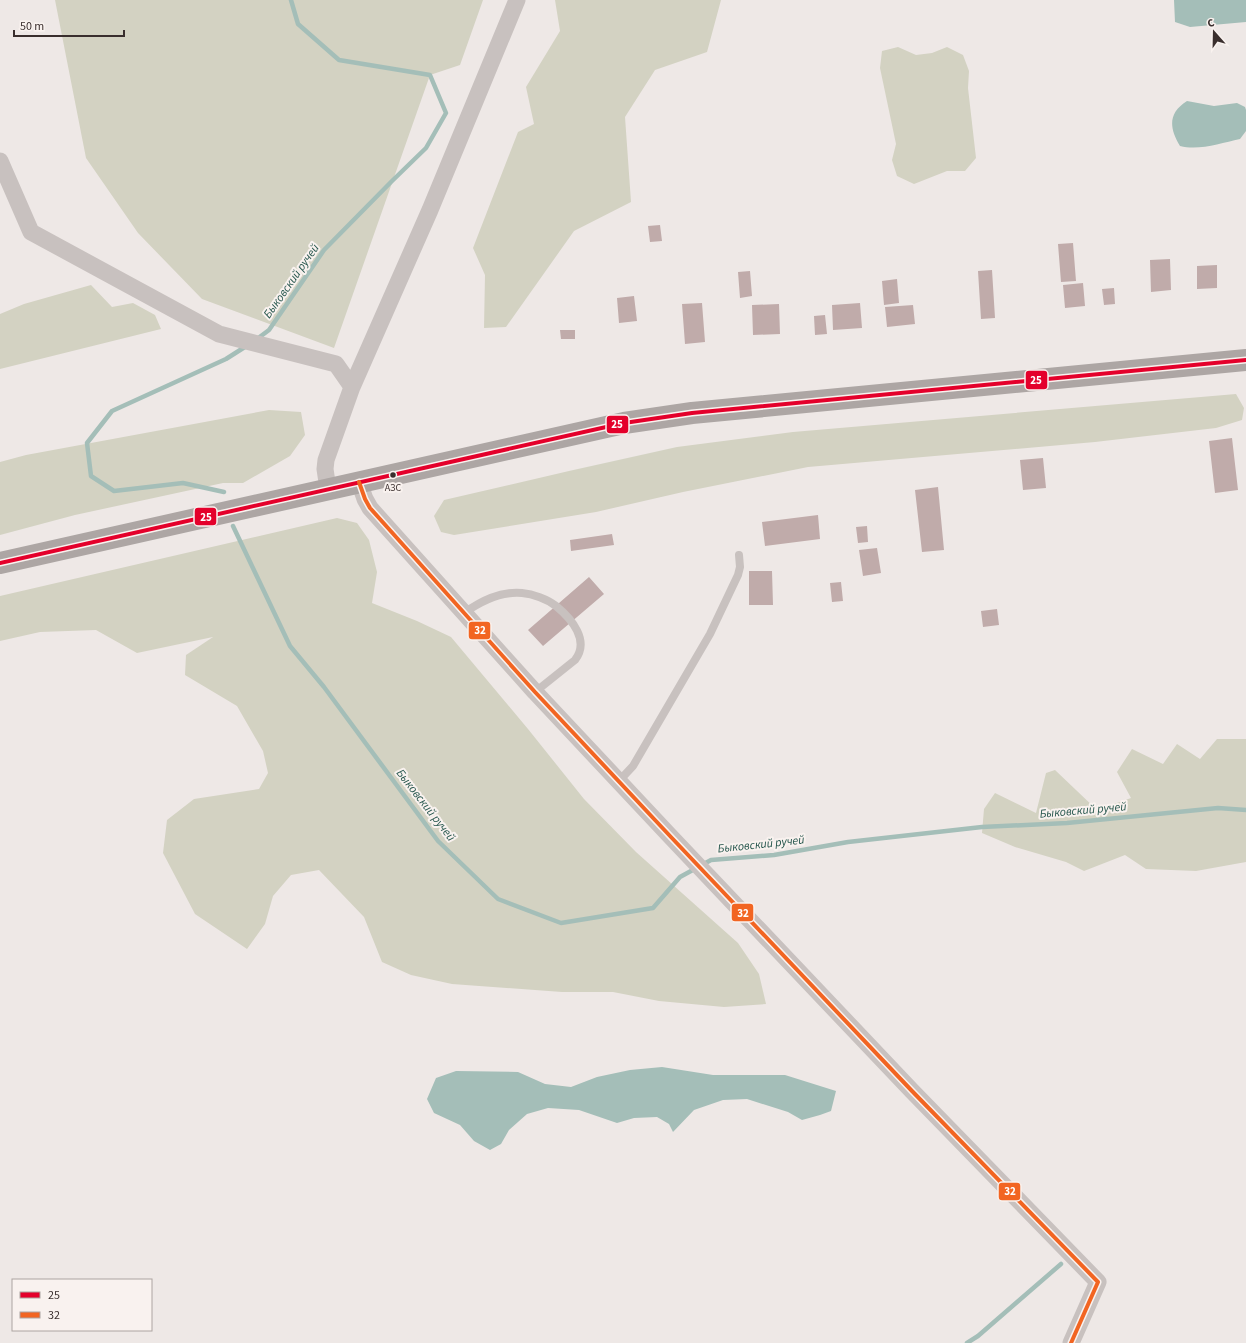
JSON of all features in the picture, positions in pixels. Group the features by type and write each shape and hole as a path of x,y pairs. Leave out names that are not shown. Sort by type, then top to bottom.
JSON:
{"main road":[{"path":"0,563 624,423 708,412 1246,360"}],"street":[{"path":"328,489 325,469 326,460 352,387 430,210 517,0"},
{"path":"0,161 31,232 219,334 336,364 352,387"},
{"path":"358,482 370,508 535,692 912,1091 1098,1282 1071,1343"}],"lane":[{"path":"619,781 633,766 710,634 738,575 740,566 739,555"},
{"path":"464,613 480,602 491,598 510,593 522,593 547,600 556,606 571,622 578,632 581,642 580,654 575,660 535,692"}],"shaded area":[{"path":"55,0 483,0 460,65 430,75 334,348 202,299 138,233 86,158"},
{"path":"555,0 721,0 707,52 655,70 625,117 631,202 574,231 506,327 484,328 485,275 473,248 518,132 534,124 526,87 560,31"},
{"path":"898,47 916,55 932,53 947,47 963,55 969,71 968,88 976,158 965,171 947,171 914,184 897,176 892,160 896,144 880,68 882,51"},
{"path":"91,285 112,307 133,303 155,315 161,329 0,369 0,314 24,304"},
{"path":"1236,394 1244,408 1242,420 1216,428 1095,442 808,467 683,492 596,512 454,535 441,532 434,516 444,500 677,447 793,432"},
{"path":"269,410 301,412 305,435 290,456 243,483 223,483 75,515 0,535 0,462 26,455"},
{"path":"337,518 357,523 369,540 377,572 372,603 417,621 451,637 584,799 636,852 738,943 759,974 766,1004 724,1007 659,1001 613,992 562,992 452,984 411,975 382,962 364,917 319,870 291,875 273,896 265,924 247,949 195,914 163,853 167,820 194,799 259,789 268,773 263,751 237,706 185,675 186,655 213,637 137,653 96,630 40,632 0,641 0,596"},
{"path":"1217,739 1246,739 1246,862 1196,871 1146,869 1125,855 1084,871 1066,862 1015,847 982,833 984,809 995,793 1036,813 1046,773 1055,770 1097,810 1131,798 1117,772 1132,749 1163,764 1177,744 1200,759"}],"water":[{"path":"1174,0 1246,0 1246,22 1190,27 1175,22"},
{"path":"1187,101 1214,106 1237,103 1245,107 1246,131 1240,139 1218,144 1195,148 1180,146 1172,127 1172,121 1176,111"},
{"path":"662,1067 713,1075 785,1075 836,1091 831,1111 802,1120 788,1112 747,1099 723,1100 694,1110 673,1132 669,1124 657,1117 634,1118 617,1123 579,1110 548,1108 527,1114 509,1130 501,1144 490,1150 474,1141 460,1125 434,1113 427,1099 436,1078 456,1071 518,1072 545,1084 571,1087 597,1077 630,1070"}],"building":[{"path":"660,225 662,241 650,242 648,226"},
{"path":"1073,243 1076,281 1061,282 1058,244"},
{"path":"1170,259 1171,290 1151,292 1150,260"},
{"path":"1217,265 1217,288 1197,289 1197,266"},
{"path":"992,270 995,318 981,319 978,271"},
{"path":"750,271 752,296 740,298 738,272"},
{"path":"897,279 899,303 884,305 882,281"},
{"path":"1083,283 1085,306 1065,308 1063,285"},
{"path":"1114,288 1115,304 1104,305 1102,289"},
{"path":"634,296 637,321 619,323 617,298"},
{"path":"702,303 705,342 685,344 682,304"},
{"path":"860,303 862,328 833,330 832,305"},
{"path":"779,304 780,334 753,335 752,305"},
{"path":"913,305 915,324 887,327 885,307"},
{"path":"825,315 827,334 815,335 814,316"},
{"path":"560,330 575,330 575,339 561,339"},
{"path":"1232,438 1238,490 1215,493 1209,441"},
{"path":"1043,458 1046,488 1023,490 1020,460"},
{"path":"938,487 944,550 922,552 915,490"},
{"path":"818,515 820,539 765,546 762,522"},
{"path":"867,526 868,542 858,543 856,527"},
{"path":"612,534 614,545 571,551 570,540"},
{"path":"877,548 881,573 863,576 859,550"},
{"path":"749,571 772,571 773,605 749,605"},
{"path":"589,577 604,594 543,646 528,630"},
{"path":"841,582 843,601 832,602 830,583"},
{"path":"997,609 999,625 983,627 981,611"}],"waterway":[{"name":"Быковский ручей","path":"257,339 269,330 324,250 426,148 446,113 430,75 339,60 298,24 291,0"},
{"name":"Быковский ручей","path":"224,492 183,483 114,491 91,476 87,443 112,411 226,359 248,345"},
{"name":"Быковский ручей","path":"233,526 290,646 324,687 438,841 498,899 561,923 653,908 680,877 711,860 774,855 848,842 982,827 1067,823 1218,808 1246,810"},
{"path":"967,1343 978,1336 1061,1264"}],"transit line":[{"name":"25","path":"0,563 624,423 692,413 1246,360"},
{"name":"32","path":"359,482 370,508 535,692 912,1091 1098,1282 1071,1343"}],"place":[{"name":"АЗС","path":"393,475"}]}
